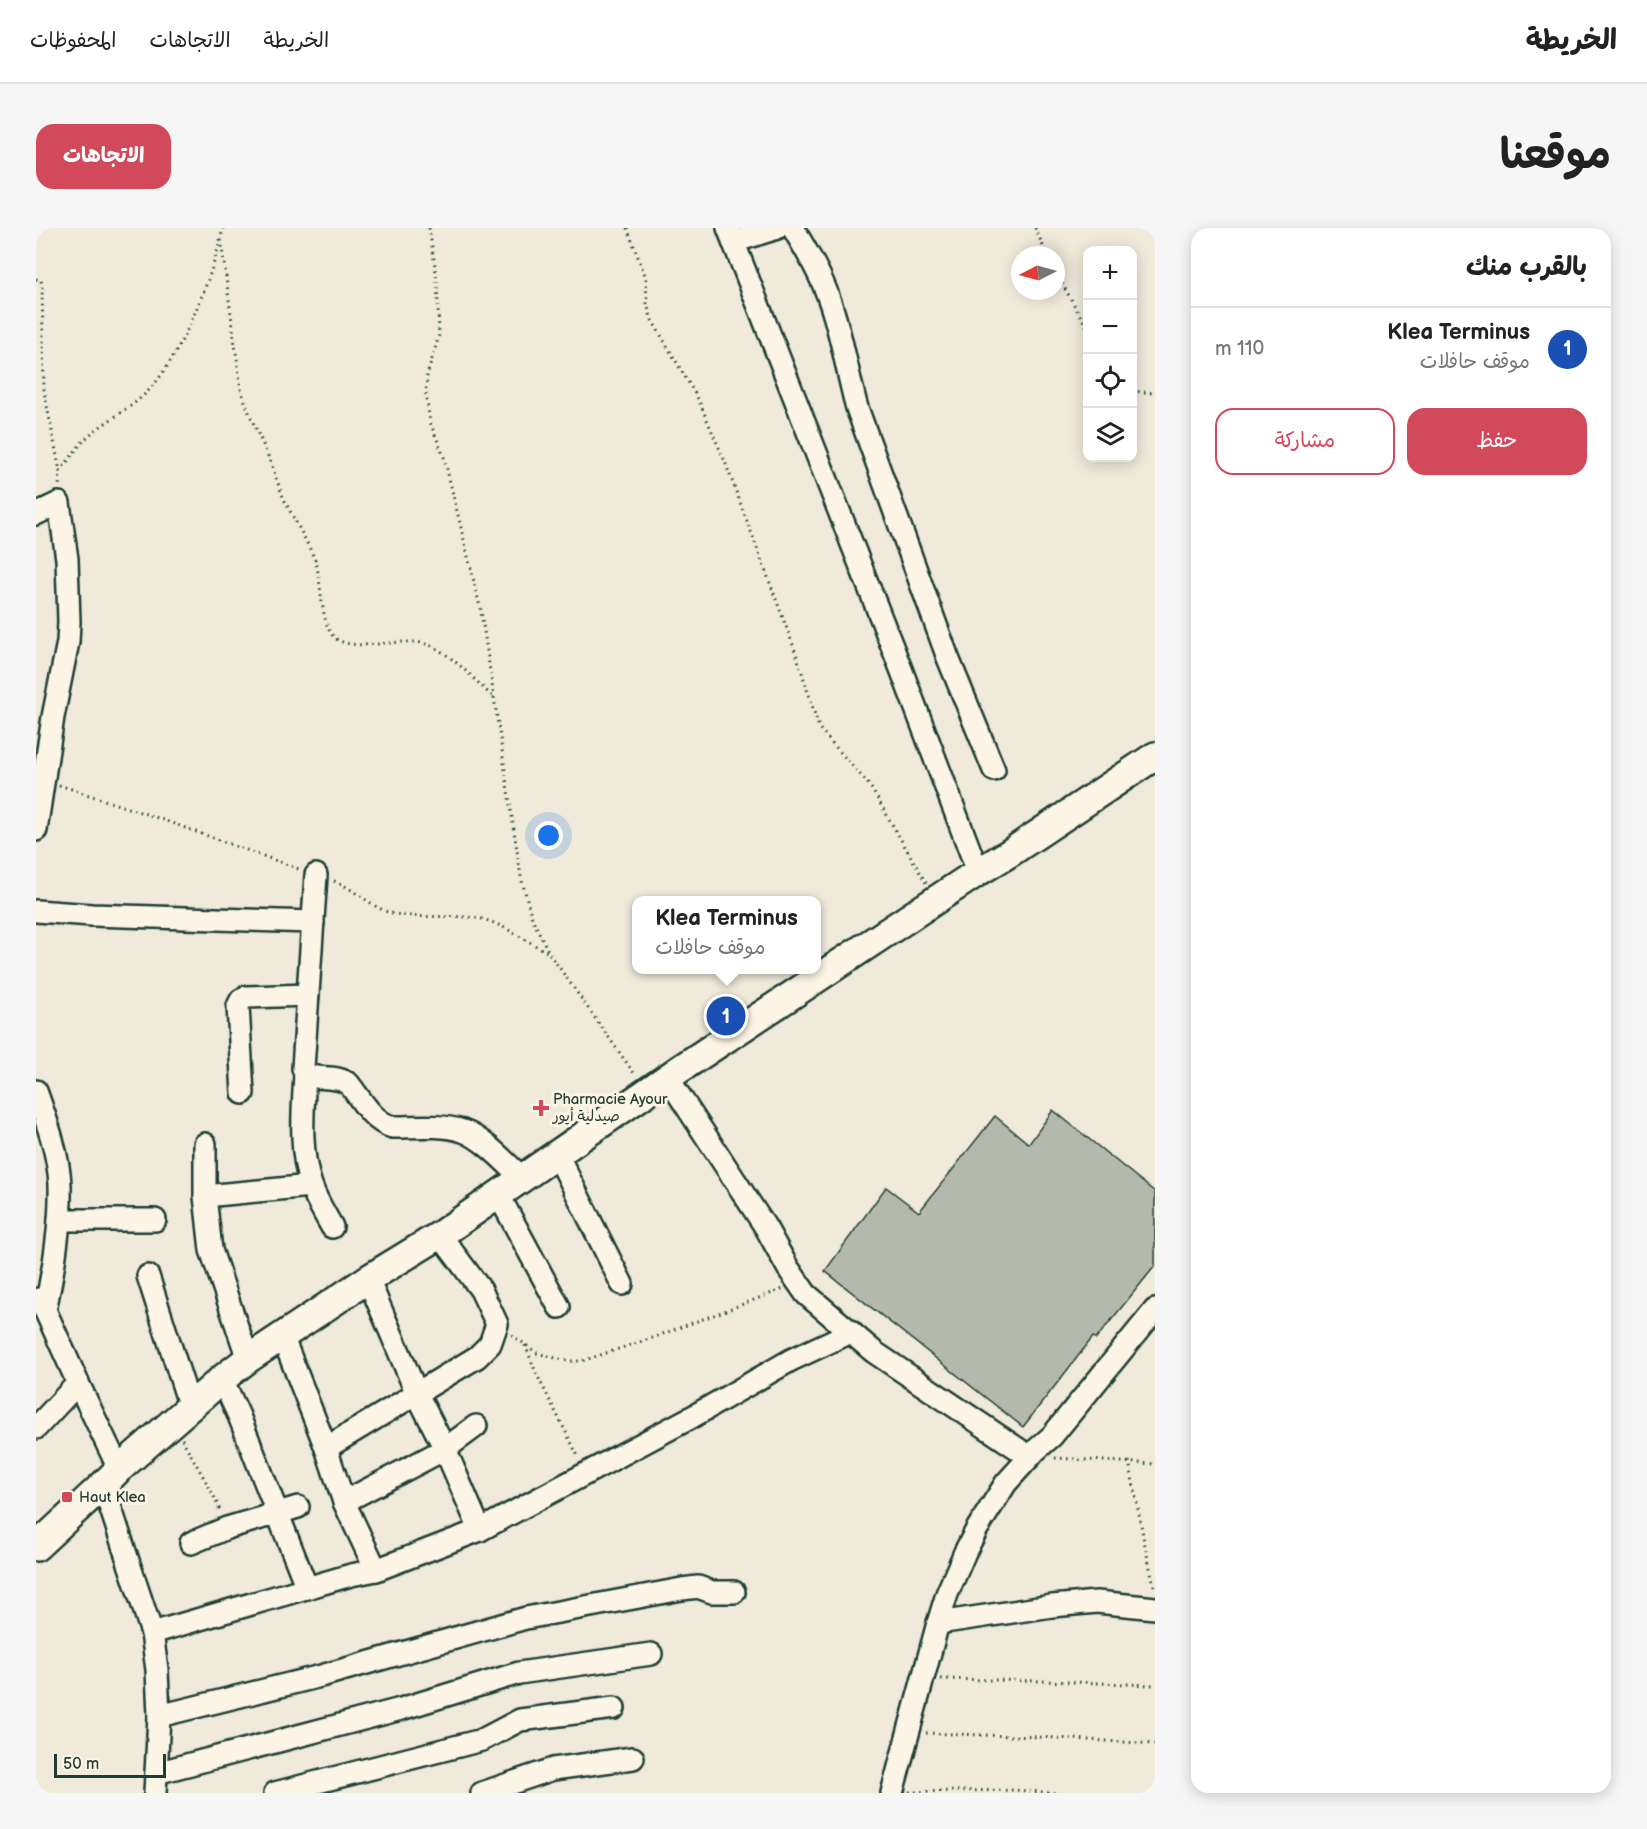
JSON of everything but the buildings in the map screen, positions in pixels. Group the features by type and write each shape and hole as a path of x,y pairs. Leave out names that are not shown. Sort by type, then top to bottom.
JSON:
{"main road":[{"path":"36,1547 180,1415 248,1359 283,1338 368,1279 440,1235 658,1085 1155,756"}],"street":[{"path":"777,228 730,235 901,669 978,872"},
{"path":"793,228 806,249 829,297 848,364 850,385 857,408 948,658 994,770"},
{"path":"36,514 59,503 67,559 69,622 68,642 53,717 36,830"},
{"path":"316,875 303,1068 305,1074 304,1155 311,1186 332,1227"},
{"path":"36,910 92,915 313,922"},
{"path":"243,1093 238,1006 241,1000 308,995"},
{"path":"305,1074 344,1080 384,1125 449,1128 465,1131 484,1144 522,1178"},
{"path":"658,1085 766,1228 806,1294 874,1352 1030,1457"},
{"path":"36,1091 45,1116 60,1184 59,1220 41,1303 78,1383 111,1477 152,1633 157,1670 159,1716 156,1783 519,1673 651,1654"},
{"path":"205,1144 205,1196 209,1242 215,1267 248,1359"},
{"path":"557,1154 622,1284"},
{"path":"205,1196 311,1186"},
{"path":"498,1194 559,1307"},
{"path":"59,1220 154,1220"},
{"path":"326,1448 477,1357 490,1344 496,1324 481,1290 440,1235"},
{"path":"147,1275 180,1415"},
{"path":"368,1279 417,1394 445,1449 480,1530"},
{"path":"892,1793 947,1594 977,1529 1006,1483 1072,1414 1155,1310"},
{"path":"152,1633 376,1570 480,1530 692,1417 790,1360 851,1332"},
{"path":"283,1338 326,1448 344,1502 376,1570"},
{"path":"222,1379 239,1416 307,1588"},
{"path":"36,1428 78,1383"},
{"path":"344,1502 445,1449 476,1426"},
{"path":"190,1543 227,1528 298,1507"},
{"path":"159,1716 321,1676 526,1618 682,1589 698,1587 712,1592 734,1592"},
{"path":"938,1623 1052,1606 1097,1602 1155,1608"},
{"path":"275,1793 482,1740 520,1720 614,1708"},
{"path":"482,1793 553,1769 633,1758"}],"path":[{"path":"60,471 91,434 146,394 164,373 202,295 223,228"},
{"path":"429,228 437,279 439,335 427,376 426,395 430,422 444,457 482,611 521,877 532,918 549,953 658,1085"},
{"path":"627,228 646,278 647,304 652,320 698,399 724,459 796,653 819,728 870,786 936,900"},
{"path":"1035,228 1043,246"},
{"path":"221,240 241,388 247,412 284,499 316,562 328,630 336,639 348,643 413,641 429,645 441,651 494,698"},
{"path":"36,279 41,280 42,285 44,391 60,471 59,503"},
{"path":"1065,289 1083,320"},
{"path":"1137,391 1155,393"},
{"path":"44,780 155,817 346,886 386,911 493,922 549,953"},
{"path":"496,1324 537,1353 567,1361 582,1361 799,1284"},
{"path":"524,1344 586,1473"},
{"path":"180,1415 188,1447 213,1494 227,1528"},
{"path":"1030,1457 1155,1464"},
{"path":"1129,1461 1155,1590"},
{"path":"923,1678 1155,1685"},
{"path":"908,1733 1039,1737 1155,1744"},
{"path":"892,1793 1013,1790 1058,1793"}],"place":[{"name":"Klea Terminus","path":"726,1016"},
{"name":"Pharmacie Ayour صيدلية أيور","path":"541,1108"},
{"name":"Haut Klea","path":"67,1497"}]}
